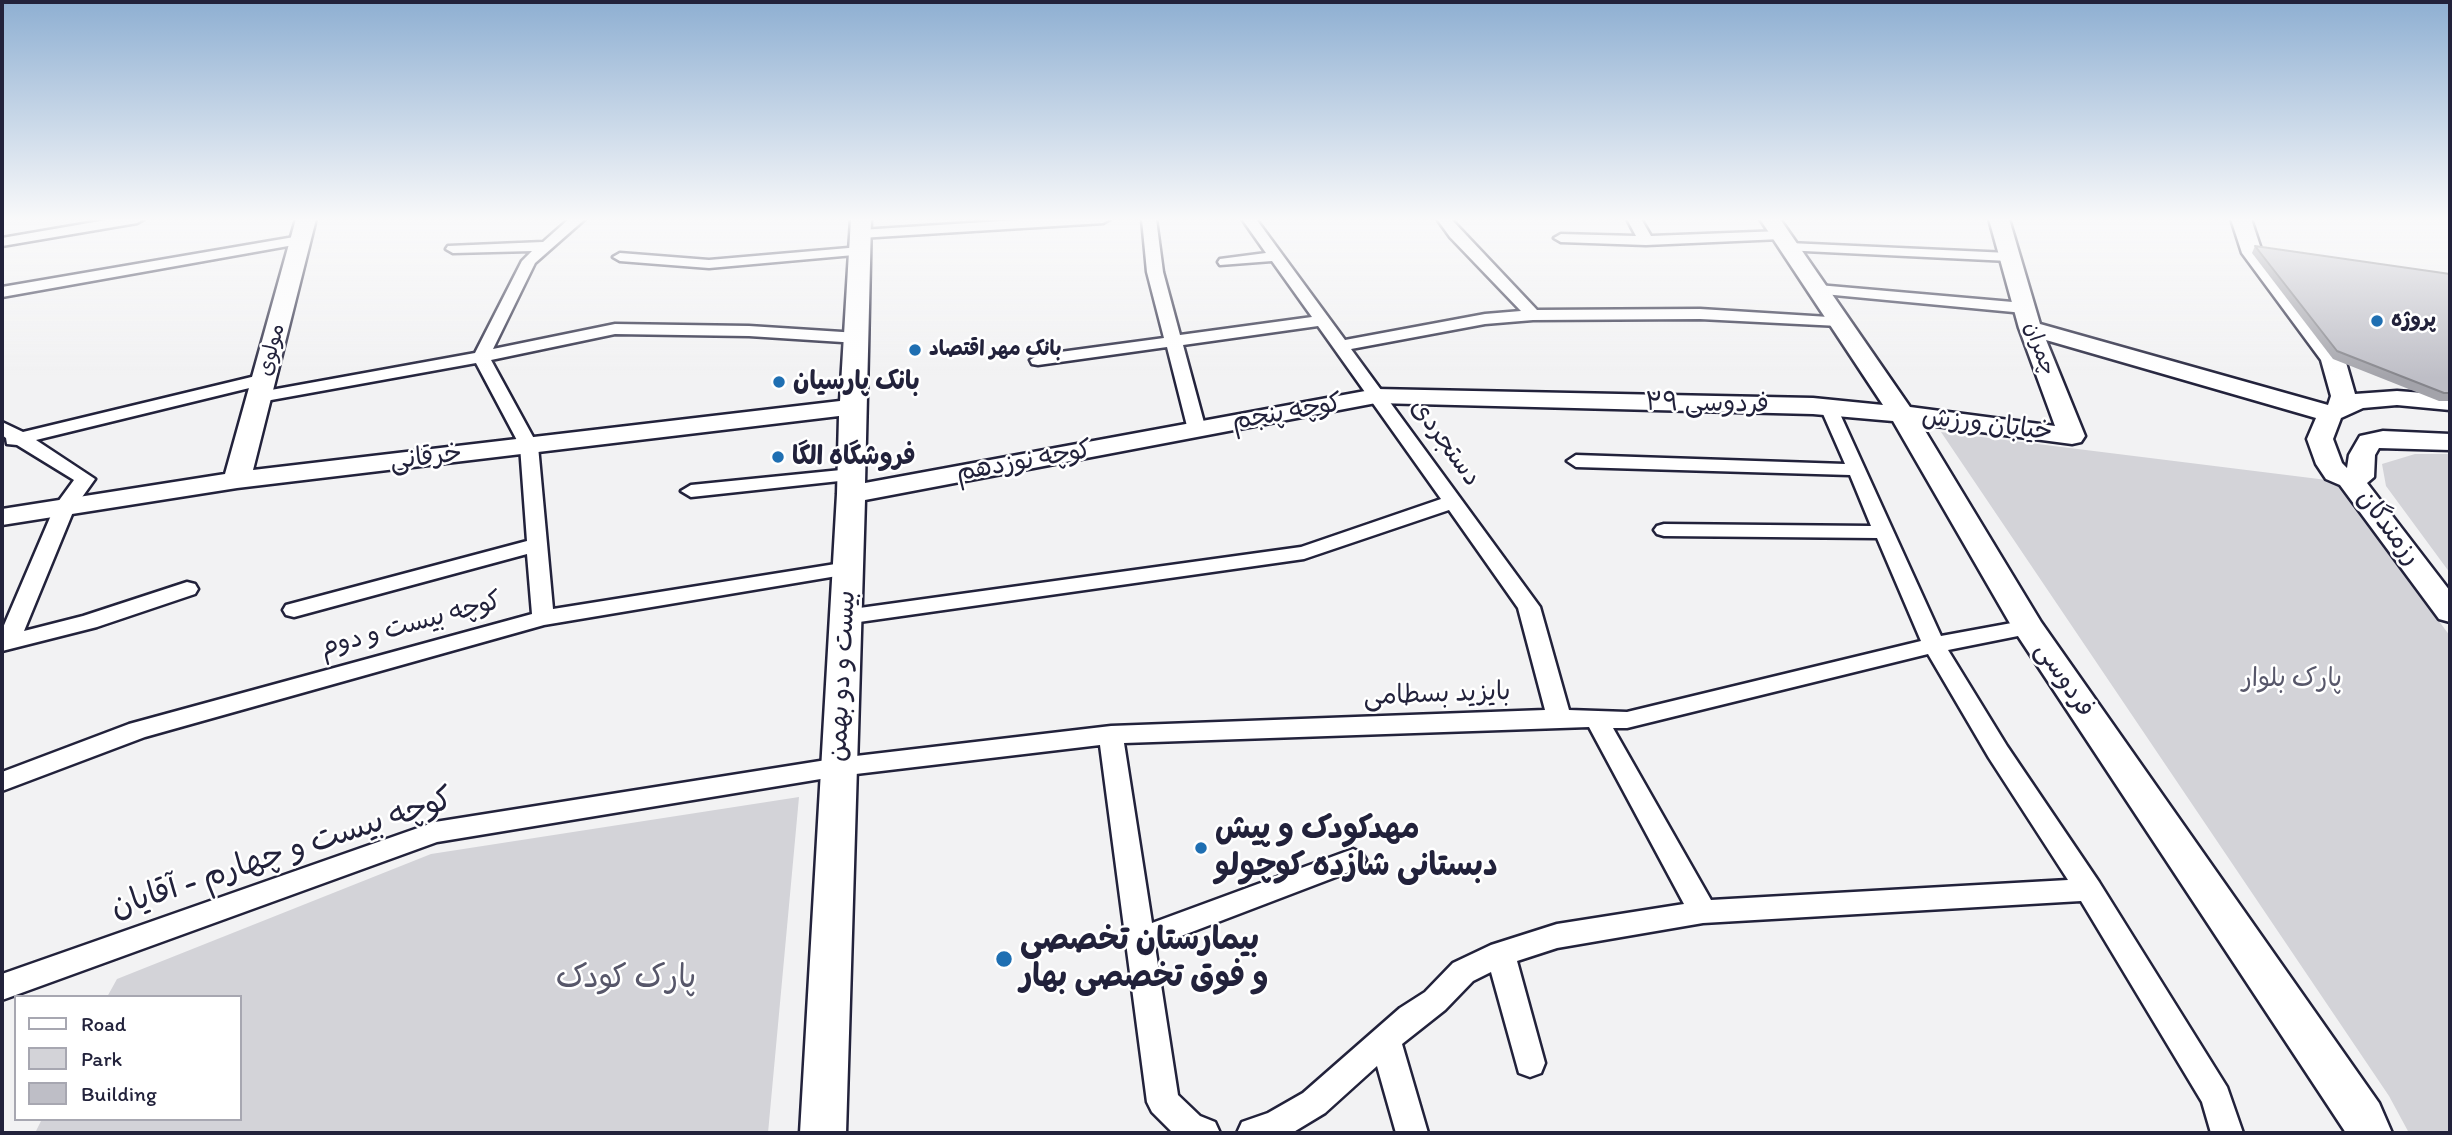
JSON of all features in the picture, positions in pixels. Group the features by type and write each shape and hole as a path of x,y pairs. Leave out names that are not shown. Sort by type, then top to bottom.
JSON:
{"street":[{"path":"2,292 99,272"},
{"name":"مولوی","path":"237,480 292,272"},
{"path":"481,357 524,272"},
{"name":"بیست و دو بهمن","path":"823,1133 859,272"},
{"path":"1155,272 1197,430"},
{"name":"دستجردی","path":"1286,272 1529,607 1559,718"},
{"path":"1492,272 1533,315"},
{"name":"فردوسی","path":"1806,272 1902,414 2028,627 2362,1118 2369,1133"},
{"name":"چمران","path":"2013,272 2027,318 2072,436"},
{"path":"2266,272 2333,359 2343,396 2336,411"},
{"path":"1818,290 2027,318 2336,411 2358,401 2375,399 2444,401"},
{"path":"1341,346 1485,320 1533,315 1700,314 1839,321"},
{"path":"1038,360 1321,320"},
{"path":"2,443 262,388 481,357 615,329 749,331 858,338"},
{"path":"481,357 529,446 543,618"},
{"path":"2333,359 2356,368"},
{"path":"2380,377 2444,401"},
{"name":"کوچه پنجم","path":"1197,430 1376,396 1512,400"},
{"name":"فردوسی ۲۹","path":"1512,400 1829,407 1902,414"},
{"name":"خرقانی","path":"2,517 237,480 852,407"},
{"path":"1829,407 1934,645 1998,752 2089,890 2216,1097 2227,1133"},
{"name":"رزمندگان","path":"2336,411 2320,439 2329,464 2336,473 2350,479 2450,612"},
{"name":"خیابان ورزش","path":"1902,414 2072,436"},
{"path":"2,427 85,479 65,506 5,643"},
{"name":"کوچه نوزدهم","path":"851,484 1197,430"},
{"path":"2350,479 2360,477 2362,456 2369,442 2383,439 2450,442"},
{"path":"1576,461 1857,470"},
{"path":"691,491 851,484"},
{"path":"845,617 1304,552 1453,502"},
{"path":"1664,530 1884,532"},
{"path":"294,610 537,545"},
{"name":"کوچه بیست و دوم","path":"2,782 138,730 543,618 848,568"},
{"path":"5,643 89,622 187,589"},
{"name":"بایزید بسطامی","path":"839,767 1111,735 1559,718 1627,720 1934,645 2028,627"},
{"path":"1596,719 1703,912"},
{"path":"1111,735 1163,1102 1189,1127 1204,1133"},
{"name":"کوچه بیست و چهارم - آقایان","path":"2,987 435,832 839,767"},
{"path":"1141,939 1353,860"},
{"path":"1253,1133 1277,1125 1314,1104 1463,972 1501,954 1557,936 1703,912 2089,890"},
{"path":"1501,954 1530,1063"},
{"path":"1385,1040 1412,1133"}],"green space":[{"name":"پارک بلوار","path":"1941,432 2335,481 2450,636 2450,1133 2409,1133 2389,1096"},
{"path":"2415,454 2450,454 2450,573 2386,486 2382,464"},
{"name":"پارک کودک","path":"799,797 768,1133 35,1133 41,1121 242,1121 242,995 108,995 117,979 431,854"}],"building":[{"name":"پروژه","path":"2275,272 2450,274 2450,393 2337,351"}],"place":[{"name":"پروژه","path":"2377,321"},
{"name":"بانک مهر اقتصاد","path":"915,350"},
{"name":"بانک پارسیان","path":"779,382"},
{"name":"فروشگاه الگا","path":"778,457"},
{"name":"مهدکودک و پیش دبستانی شازده کوچولو","path":"1201,848"},
{"name":"بیمارستان تخصصی و فوق تخصصی بهار","path":"1004,959"}]}
